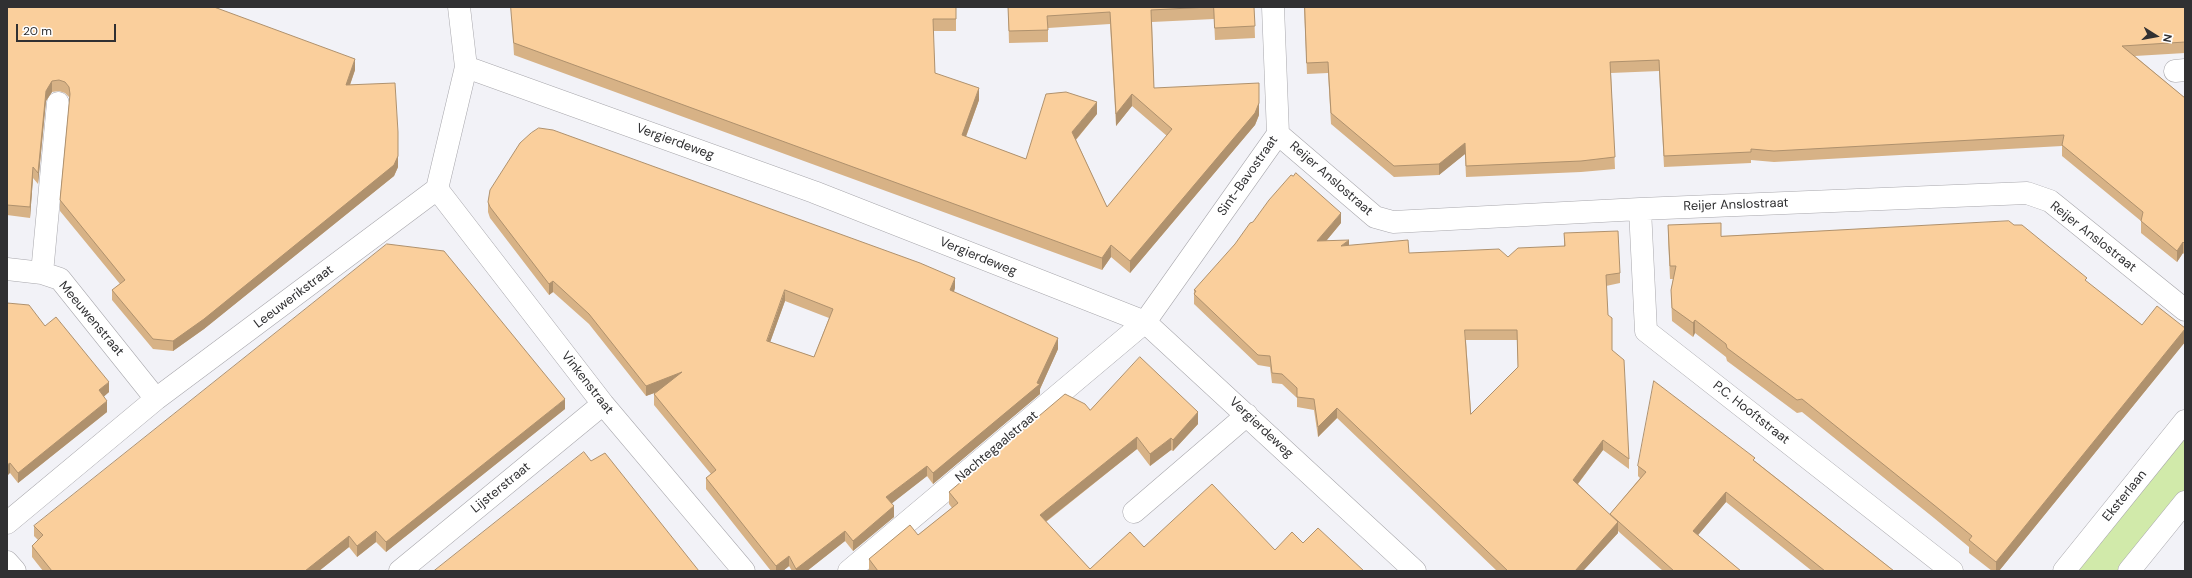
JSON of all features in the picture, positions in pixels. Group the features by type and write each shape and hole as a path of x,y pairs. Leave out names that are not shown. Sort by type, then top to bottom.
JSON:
{"street":[{"path":"437,190 466,66 459,7"},
{"name":"Sint-Bavostraat","path":"1145,322 1278,134 1272,7"},
{"name":"Vergierdeweg","path":"466,66 814,192 1145,322 1415,571"},
{"path":"42,273 58,103"},
{"name":"Reijer Anslostraat","path":"1278,134 1375,217 1393,222 1640,209 2027,192 2050,201 2185,310"},
{"name":"Leeuwerikstraat","path":"7,522 156,399 437,190"},
{"name":"Vinkenstraat","path":"437,190 603,404 744,571"},
{"name":"P.C. Hooftstraat","path":"1640,209 1646,331 1952,571"},
{"name":"Meeuwenstraat","path":"7,269 42,273 60,279 156,399"},
{"name":"Nachtegaalstraat","path":"849,571 1145,322"},
{"name":"Lijsterstraat","path":"400,571 603,404"},
{"path":"1134,512 1247,416"},
{"name":"Eksterlaan","path":"2064,571 2185,421"},
{"path":"2129,571 2185,502"},
{"path":"7,562 14,571"}],"green space":[{"path":"2185,430 2185,490 2121,571 2072,571"}],"building":[{"path":"7,7 214,7 355,59 346,85 395,83 398,156 394,165 204,319 173,341 153,339 112,290 125,280 60,200 70,94 69,87 65,82 59,80 52,81 46,91 38,173 33,167 30,207 7,205"},
{"path":"511,7 956,7 956,19 933,19 935,73 979,88 962,135 1026,159 1046,94 1066,92 1097,102 1072,132 1107,207 1172,129 1132,94 1116,114 1110,12 1047,16 1048,30 1009,31 1008,7 1209,7 1151,10 1154,88 1259,83 1259,103 1255,113 1130,261 1111,245 1102,258 514,43"},
{"path":"1214,7 1254,7 1255,26 1215,28"},
{"path":"1305,7 2185,7 2185,42 2122,46 2185,98 2185,244 2183,242 2177,251 2141,221 2143,212 2062,145 2064,135 1774,151 1751,149 1751,152 1664,156 1659,60 1610,62 1615,157 1581,161 1466,166 1465,143 1439,164 1394,166 1331,113 1328,62 1307,63"},
{"path":"539,128 553,130 920,263 955,278 950,290 1058,338 1037,383 1040,384 933,473 927,466 886,497 894,506 853,541 845,531 796,569 789,556 776,566 706,478 716,470 654,394 682,372 646,386 589,314 553,281 549,284 490,207 488,202 490,190 520,143","holes":["785,290 833,309 814,357 767,341"]},
{"path":"1296,173 1341,213 1317,241 1349,240 1341,246 1408,240 1409,253 1499,249 1508,257 1518,248 1565,246 1564,233 1618,231 1620,273 1606,275 1608,315 1612,318 1612,350 1624,360 1629,459 1603,440 1573,480 1618,522 1575,571 1508,571 1337,408 1318,427 1314,399 1297,397 1297,388 1282,374 1272,373 1270,356 1258,355 1194,294 1196,291 1194,290 1235,244 1269,200 1291,175 1293,176","holes":["1465,330 1517,330 1518,367 1471,414"]},
{"path":"2009,221 2014,225 2022,225 2087,278 2085,280 2142,325 2157,306 2185,329 1996,562 1969,540 1972,536 1802,399 1797,400 1727,348 1726,344 1695,320 1693,323 1672,308 1671,290 1676,266 1670,266 1668,225 1721,223 1721,236"},
{"path":"387,244 444,251 565,399 386,542 376,531 357,546 349,536 305,571 52,571 32,546 43,535 34,526"},
{"path":"7,303 29,305 45,326 56,317 109,382 99,390 107,401 18,473 10,463 7,465"},
{"path":"1140,357 1198,412 1173,440 1171,438 1150,454 1137,437 1040,515 1090,569 1130,532 1144,547 1212,484 1275,550 1292,532 1303,543 1318,528 1364,571 878,571 869,559 910,525 918,535 958,503 949,492 1065,394 1085,404 1090,410"},
{"path":"1654,381 1755,458 1753,460 1894,571 1825,571 1726,492 1693,531 1741,571 1674,571 1610,514 1646,472 1638,466"},
{"path":"584,452 591,461 605,453 699,571 434,571"}]}
